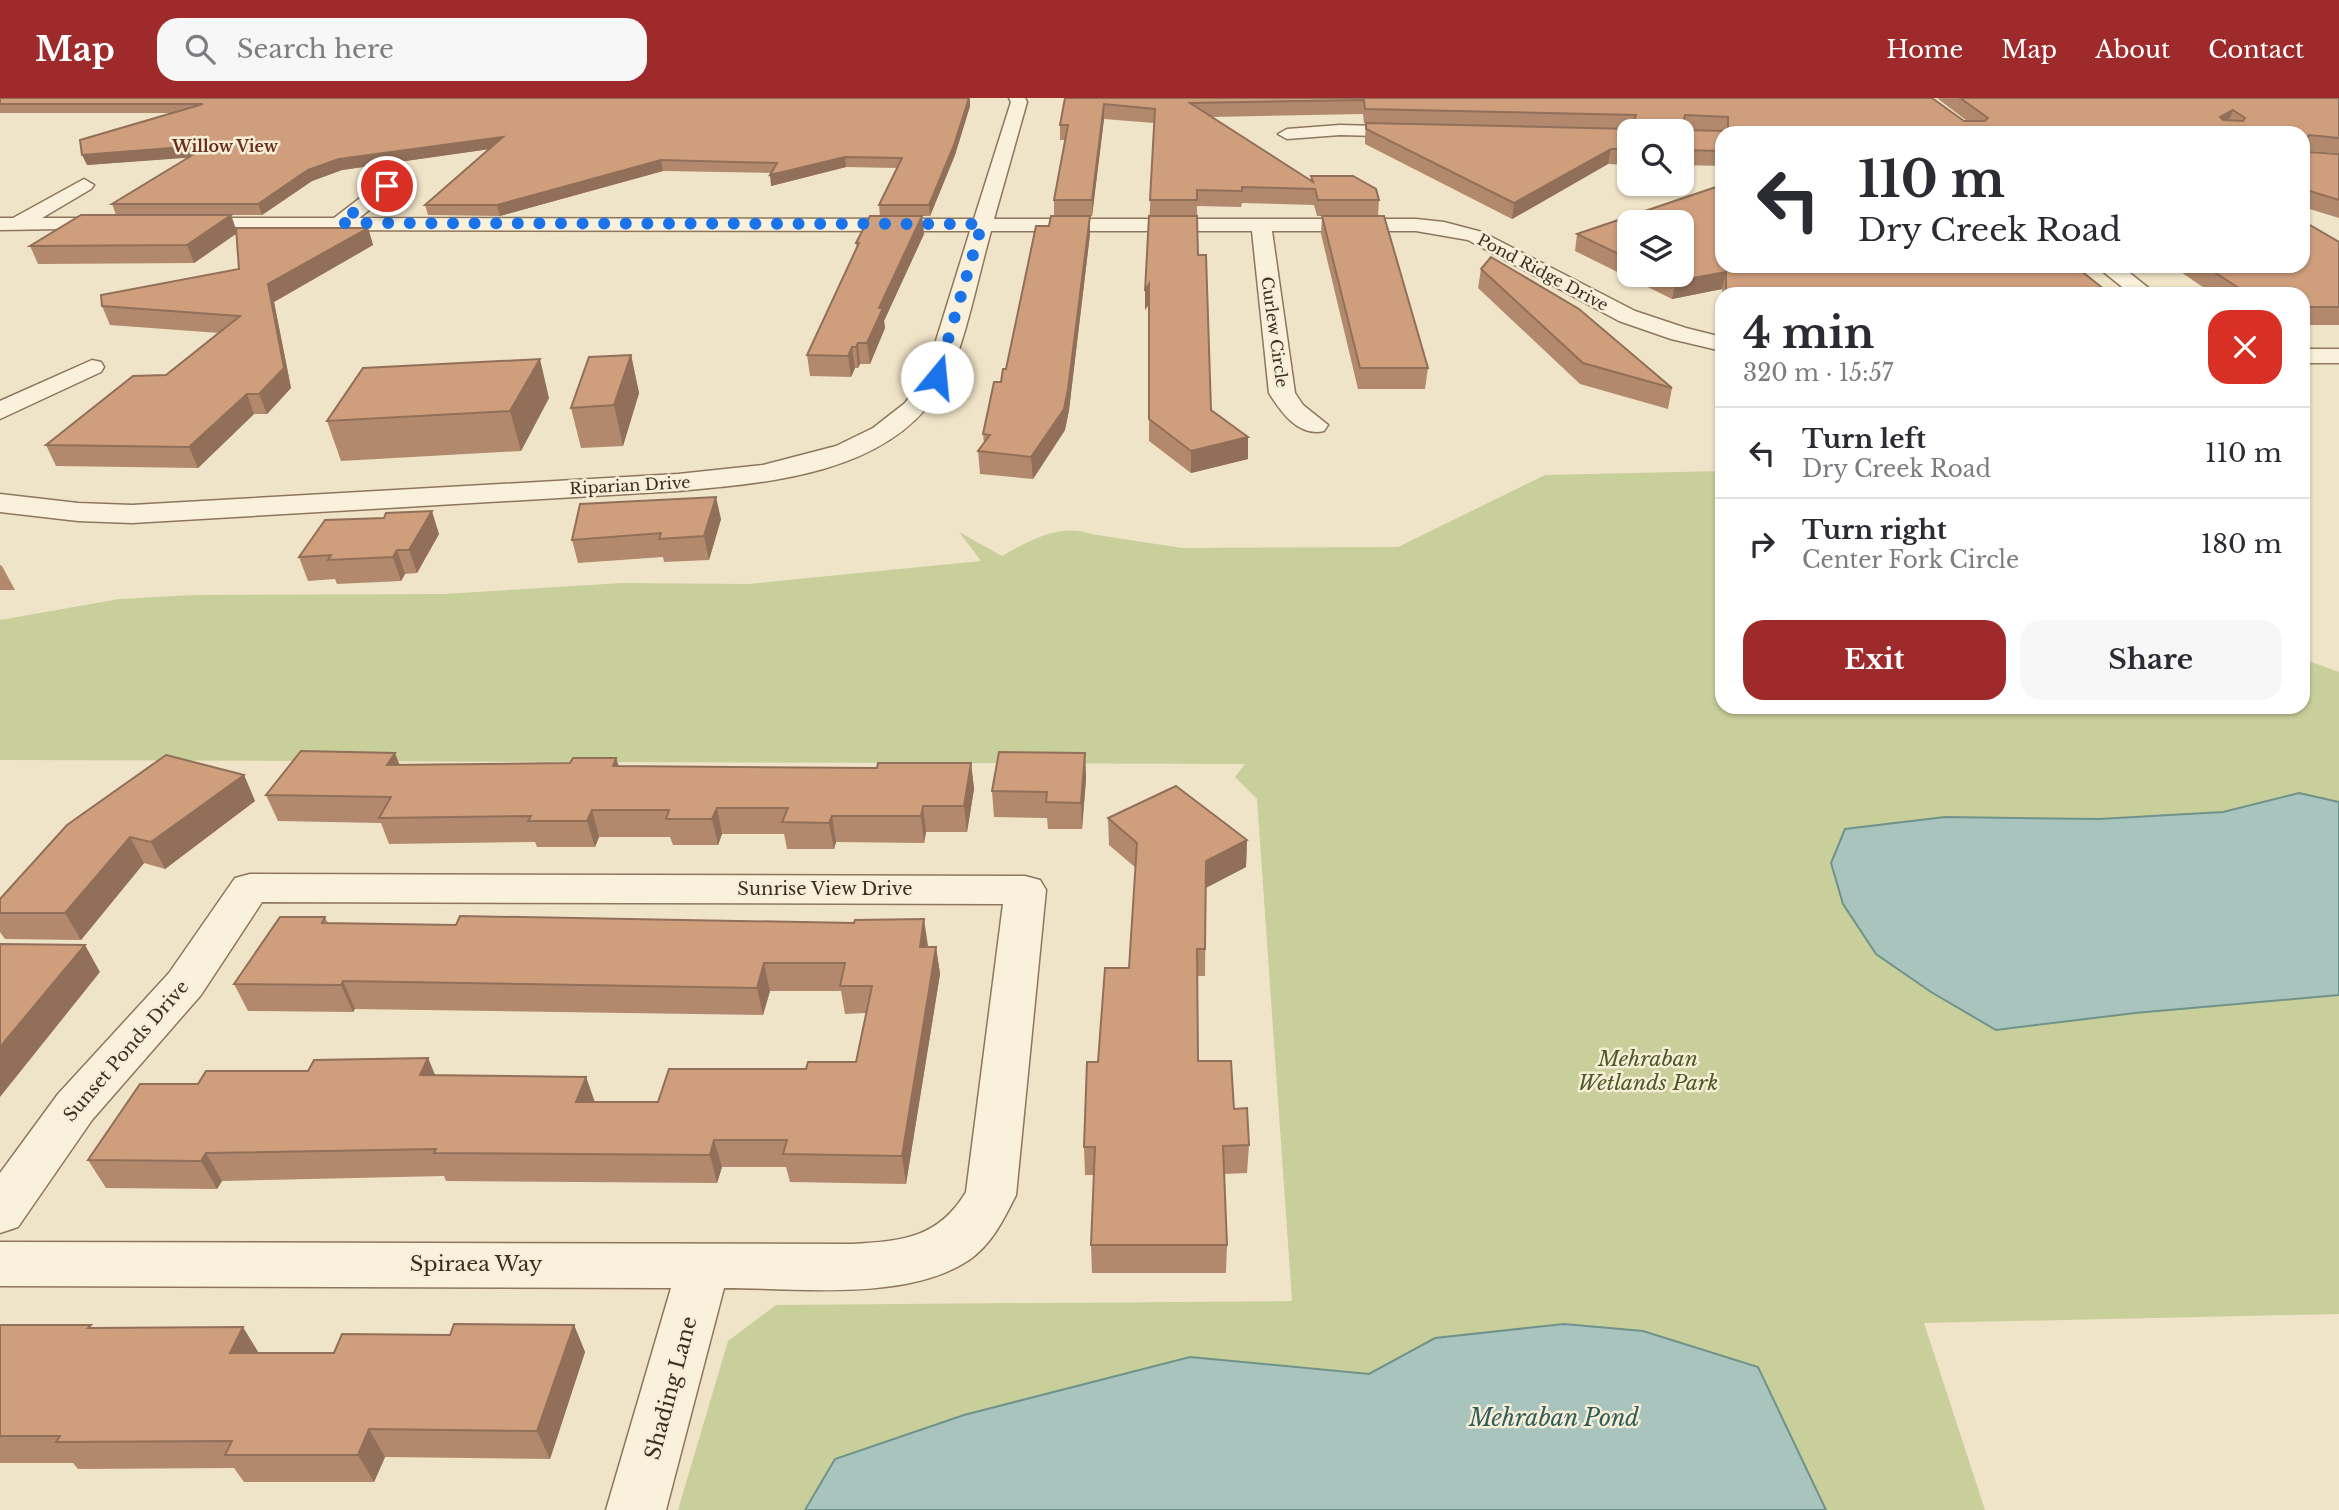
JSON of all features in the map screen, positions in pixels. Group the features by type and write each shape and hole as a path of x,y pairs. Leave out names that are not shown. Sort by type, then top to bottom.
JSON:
{"street":[{"name":"Riparian Drive","path":"0,503 78,512 132,514 706,480 820,460 866,445 913,411 928,394 937,377 1019,102 1017,98"},
{"path":"1287,134 1340,130 1436,132"},
{"path":"8,224 84,186"},
{"path":"340,223 387,186"},
{"path":"659,223 673,205"},
{"path":"8,224 138,224"},
{"name":"Pond Ridge Drive","path":"165,224 1416,225 1457,231 1490,243 1628,316 1679,334 1715,342"},
{"name":"Curlew Circle","path":"1261,224 1282,393 1293,410 1315,425"},
{"path":"2116,273 2136,287"},
{"path":"2310,356 2339,356"},
{"path":"0,411 92,367"},
{"name":"Sunset Ponds Drive","path":"0,1212 75,1107 185,984 250,888"},
{"name":"Sunrise View Drive","path":"250,888 1025,890 991,1195 969,1232 948,1245"},
{"name":"Spiraea Way","path":"0,1264 852,1266 901,1264 925,1257 948,1245"},
{"name":"Shading Lane","path":"636,1510 705,1265"}],"green space":[{"name":"Mehraban Wetlands Park","path":"1715,471 1715,714 2310,714 2310,662 2339,672 2339,1314 1924,1323 1985,1510 678,1510 728,1341 776,1305 1292,1301 1257,799 1235,777 1245,764 0,760 0,620 119,599 194,595 444,594 622,583 748,584 981,561 959,532 1002,556 1045,535 1068,531 1182,548 1398,547 1545,475"}],"water":[{"path":"2299,793 2339,802 2339,995 2135,1013 1996,1030 1931,992 1876,954 1843,904 1831,863 1845,829 1945,817 2099,819 2223,812"},
{"name":"Mehraban Pond","path":"1564,1324 1643,1331 1758,1367 1826,1510 805,1510 835,1459 964,1415 1190,1357 1369,1374 1435,1338"}],"building":[{"path":"0,98 969,98 954,145 929,205 879,205 902,158 845,157 770,175 777,163 661,160 497,205 425,205 503,137 339,159 308,170 258,204 112,204 209,145 82,155 80,140 203,104 0,104"},
{"path":"1065,98 1932,98 1964,121 1985,121 1988,118 1960,98 2339,98 2339,138 2310,135 2310,126 1728,126 1728,117 1685,115 1684,119 1635,119 1636,115 1365,109 1364,100 1190,103 1313,182 1311,176 1353,176 1376,189 1379,200 1318,200 1315,189 1242,187 1242,191 1197,190 1197,200 1150,200 1155,109 1104,104 1092,200 1054,200 1068,125 1060,125","holes":["2233,110 2245,118 2243,121 2223,120 2220,117"]},
{"path":"1366,123 1617,129 1617,149 1611,149 1514,203 1366,129"},
{"path":"1694,130 1715,131 1715,151 1694,150"},
{"path":"2310,152 2339,154 2339,200 2310,191"},
{"path":"1715,187 1715,273 1720,273 1694,278 1694,210 1648,210"},
{"path":"81,215 231,215 187,245 30,246"},
{"path":"870,216 922,216 879,308 883,308 867,343 858,343 856,347 852,347 848,356 807,355 859,243 856,243"},
{"path":"1051,216 1090,216 1064,409 1031,457 978,451 990,435 983,434 994,382 1001,382 1003,369 1006,369 1036,226 1049,226"},
{"path":"1149,216 1197,216 1198,255 1206,255 1211,410 1248,437 1191,451 1149,419 1149,284 1145,291"},
{"path":"1322,216 1384,216 1428,368 1360,368"},
{"path":"1617,220 1617,253 1577,234"},
{"path":"2310,225 2339,242 2339,307 2310,307 2310,287 2237,287 2216,273 2310,273"},
{"path":"236,228 368,228 268,284 284,368 259,394 247,394 189,447 46,445 133,376 166,375 240,316 102,306 101,295 239,269"},
{"path":"1491,257 1579,309 1672,388 1583,363 1481,269"},
{"path":"1726,273 2084,273 2101,287 1726,287"},
{"path":"631,355 614,405 571,408 589,357"},
{"path":"540,359 510,411 327,421 363,368"},
{"path":"716,497 704,536 659,539 661,533 572,540 580,504"},
{"path":"432,511 409,550 397,550 393,557 328,560 331,555 299,557 325,520 384,518 386,513"},
{"path":"301,751 395,753 387,765 570,763 573,758 616,758 613,766 877,768 878,763 971,763 964,806 923,806 921,816 832,816 829,823 782,822 788,808 717,808 712,819 666,819 669,810 592,810 587,821 528,821 531,816 379,818 391,797 266,795"},
{"path":"999,752 1085,753 1081,803 1046,802 1047,792 992,791"},
{"path":"166,755 244,775 151,842 130,837 65,913 0,913 0,899 67,825"},
{"path":"1176,786 1247,840 1206,861 1205,949 1197,949 1198,1061 1231,1061 1234,1109 1247,1108 1249,1145 1223,1146 1227,1245 1091,1245 1095,1147 1084,1147 1087,1062 1098,1062 1105,968 1129,968 1137,843 1108,818"},
{"path":"460,916 854,923 855,920 924,919 920,947 936,947 902,1156 783,1154 787,1140 714,1140 710,1155 434,1153 436,1149 206,1153 201,1161 88,1160 140,1084 198,1084 206,1071 308,1071 314,1060 428,1058 420,1075 586,1077 576,1102 658,1102 669,1069 806,1069 808,1062 856,1062 872,986 840,986 845,963 764,963 757,988 343,981 341,985 234,984 280,917 325,917 322,923 456,925"},
{"path":"0,944 85,945 0,1047"},
{"path":"454,1324 574,1325 537,1431 369,1429 358,1455 225,1455 232,1441 56,1442 60,1436 0,1436 0,1325 91,1325 88,1328 243,1327 230,1353 334,1353 342,1334 450,1335"}],"district":[{"name":"Willow View","path":"225,146"}],"route":[{"path":"387,186 340,223 982,224 937,377"}]}
